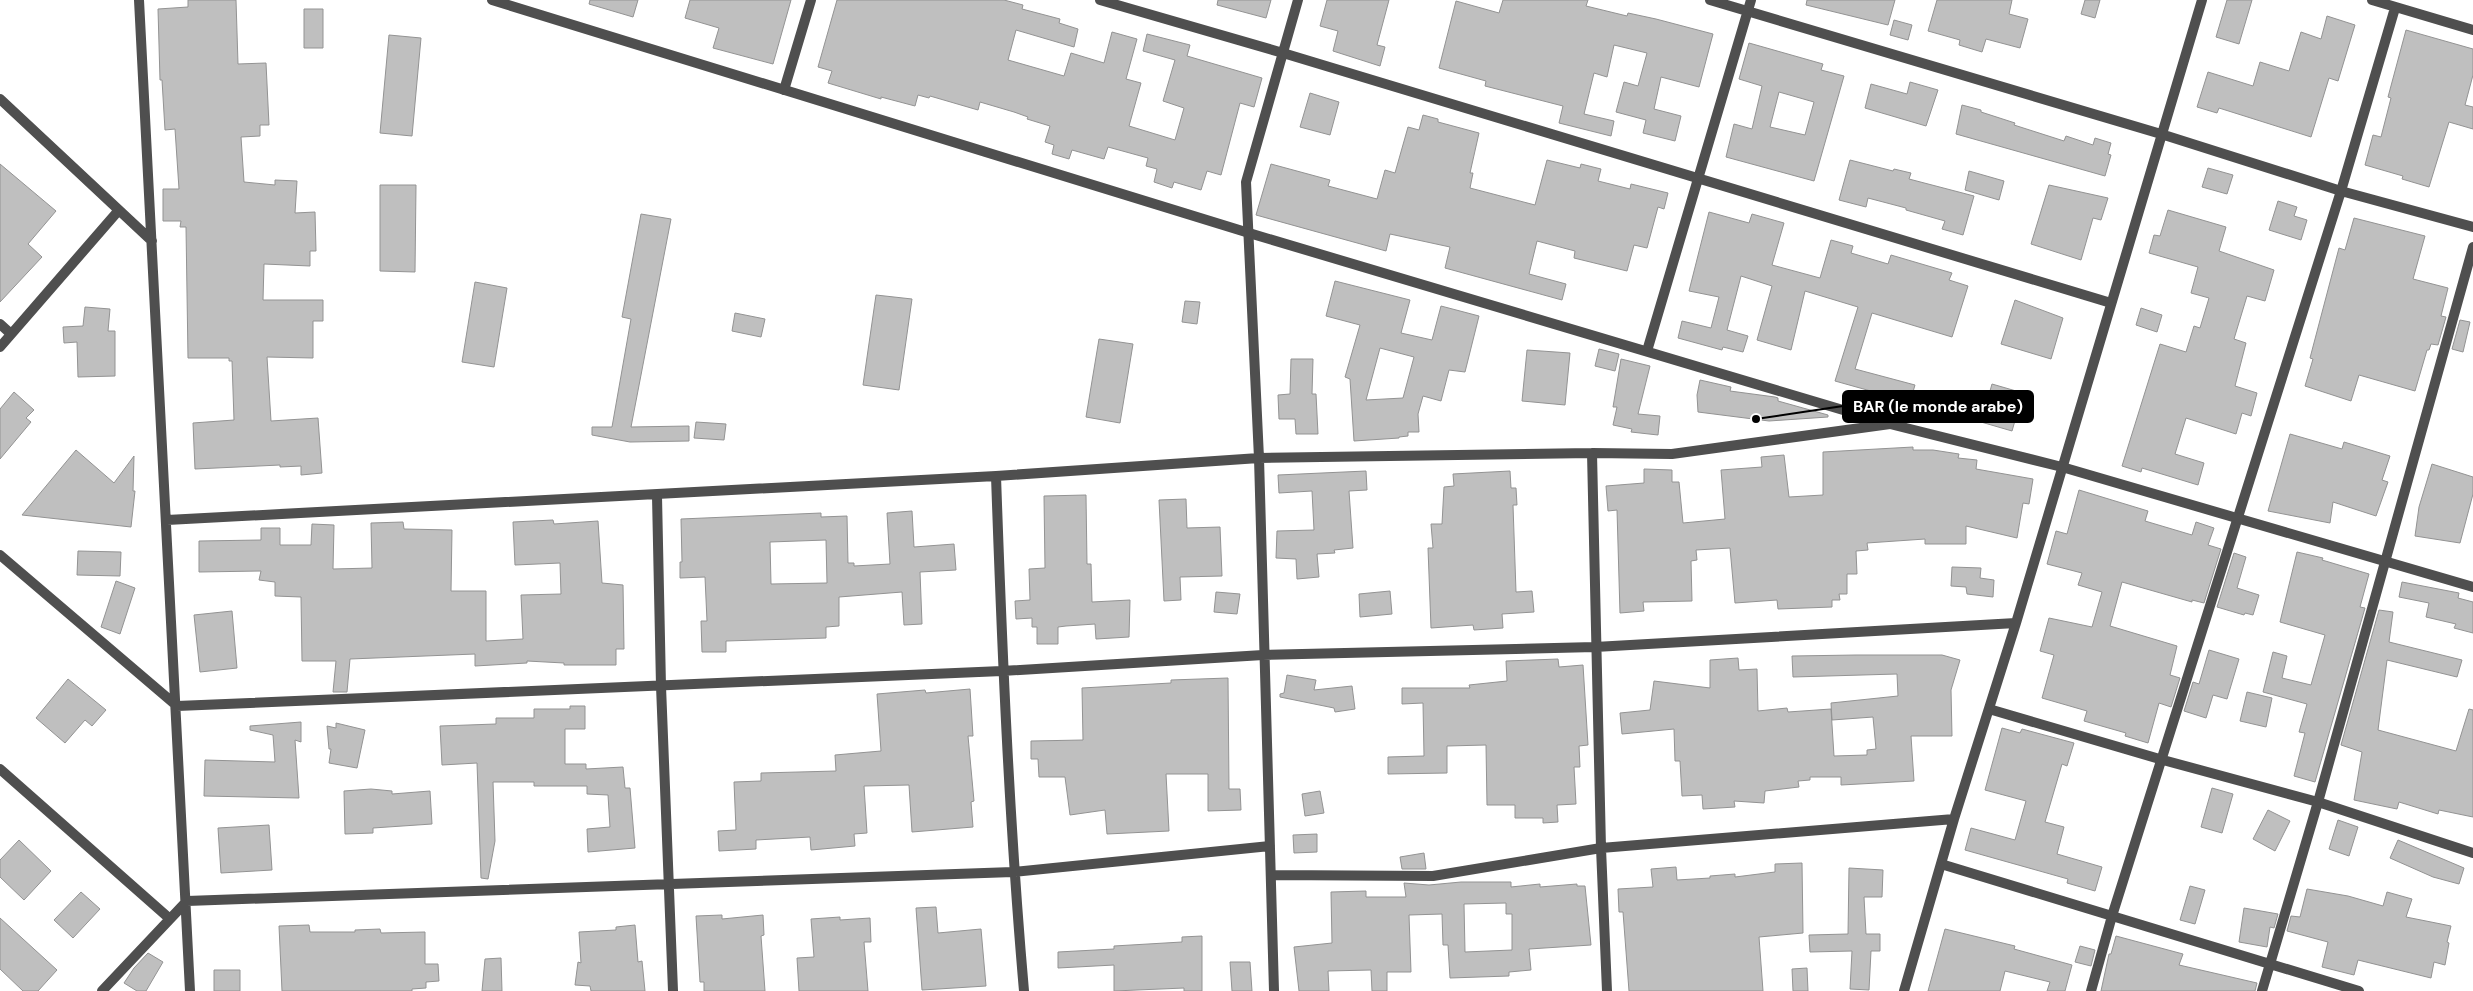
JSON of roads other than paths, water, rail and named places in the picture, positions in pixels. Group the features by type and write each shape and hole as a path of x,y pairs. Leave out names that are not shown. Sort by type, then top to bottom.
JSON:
{"street":[{"path":"139,0 177,706 190,991"},
{"path":"492,0 1249,233 1890,424 2062,468 2386,560 2473,587"},
{"path":"784,90 811,0"},
{"path":"1100,0 1283,53 2111,303"},
{"path":"1274,991 1263,655 1259,458 1246,182 1298,0"},
{"path":"1710,0 2162,134 2341,191 2473,227"},
{"path":"1647,351 1750,0"},
{"path":"1904,991 1940,864 2016,623 2202,0"},
{"path":"2372,0 2473,30"},
{"path":"2091,991 2112,916 2163,760 2341,191 2395,8"},
{"path":"0,99 152,241"},
{"path":"0,347 119,210"},
{"path":"2262,991 2318,802 2473,247"},
{"path":"0,324 11,334"},
{"path":"167,520 657,496 1259,458 1592,453 1672,454 1890,424"},
{"path":"1592,453 1600,848 1607,991"},
{"path":"996,476 1002,672 1013,872 1024,991"},
{"path":"657,496 661,686 673,991"},
{"path":"0,555 177,706 1002,672 1263,655 1595,647 2016,623"},
{"path":"1989,709 2163,760 2318,802 2473,853"},
{"path":"0,770 170,919"},
{"path":"1270,875 1433,876 1600,848 1954,820"},
{"path":"102,991 187,901 1013,872 1270,846"},
{"path":"1940,864 2359,991"}],"place":[{"name":"BAR (le monde arabe)","path":"1756,419"}]}
